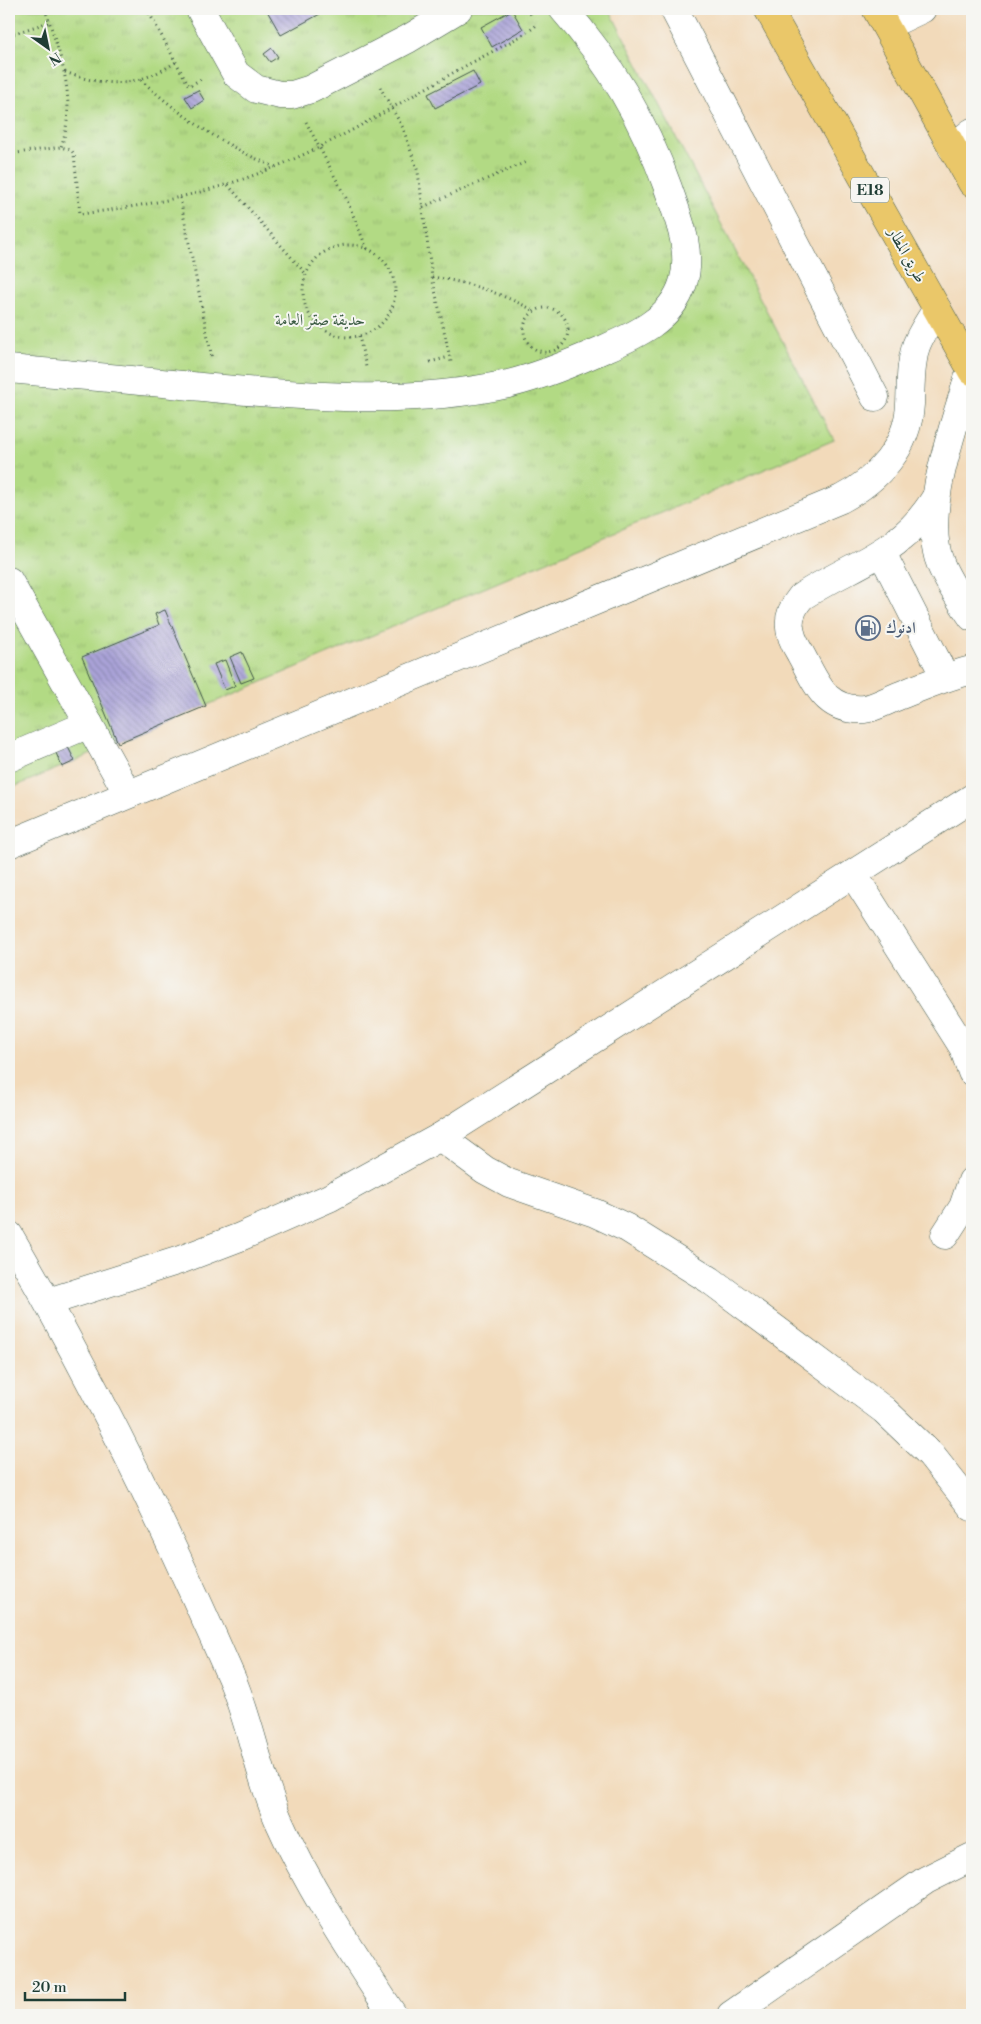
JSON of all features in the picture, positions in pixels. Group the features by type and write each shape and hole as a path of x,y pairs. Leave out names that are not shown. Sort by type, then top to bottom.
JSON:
{"highway":[{"name":"طريق المطار","path":"768,9 972,370"},
{"path":"881,17 962,140 972,184"}],"street":[{"path":"200,9 229,64 245,83 267,94 292,95 311,89 366,61 458,9"},
{"path":"9,369 335,398 459,391 507,384 545,374 611,346 660,319 670,308 683,282 686,254 683,239 659,164 641,124 620,85 595,48 563,9"},
{"path":"674,9 875,397"},
{"path":"881,17 922,9"},
{"path":"9,844 841,499 858,490 875,477 899,445 906,426 910,406 912,366 917,346 937,309"},
{"path":"972,370 936,496 933,532 938,556 957,595 972,618"},
{"path":"936,496 926,514 913,529 882,553 801,597 793,607 789,618 789,631 794,643 827,697 838,705 852,709 866,709 945,678 972,670"},
{"path":"882,553 945,678"},
{"path":"9,581 128,794"},
{"path":"9,758 89,724"},
{"path":"48,1302 180,1260 240,1237 329,1198 440,1137 972,798"},
{"path":"853,874 963,1047 972,1072"},
{"path":"440,1137 485,1170 510,1183 595,1213 627,1228 718,1285 884,1410 931,1455 972,1507"},
{"path":"945,1235 962,1207 972,1181"},
{"path":"9,1235 48,1302 156,1515 232,1680 277,1816 291,1847 326,1913 393,2015"},
{"path":"731,2015 926,1880 972,1857"}],"path":[{"path":"45,9 65,72 69,102 69,117 61,147"},
{"path":"148,9 189,86 229,64"},
{"path":"9,154 66,147 74,154 80,214 128,208 180,198 228,185 275,167 320,146 537,26 528,9"},
{"path":"9,35 49,22"},
{"path":"366,61 412,149 423,207 432,277 440,318 459,391"},
{"path":"65,72 102,83 122,83 141,80 159,73 176,62"},
{"path":"141,80 165,102 211,136 246,156 275,167"},
{"path":"292,95 346,198 367,249"},
{"path":"423,207 526,162"},
{"path":"228,185 306,274"},
{"path":"180,198 218,388"},
{"path":"338,246 367,249 379,257 388,267 394,281 395,295 391,309 383,322 366,333 344,337 330,334 318,326 309,315 304,302 303,288 306,274 314,262 325,252 338,246"},
{"path":"432,277 453,280 494,292 533,310 549,307 563,314 569,329 564,344 550,352 535,350 524,338 523,323 533,310"}],"green space":[{"name":"حديقة صقر العامة","path":"9,9 609,9 834,440 9,789"}],"building":[{"path":"266,9 318,9 320,14 281,35"},
{"path":"512,10 523,29 492,47 481,27"},
{"path":"272,48 278,57 270,62 264,54"},
{"path":"473,71 480,85 435,108 428,94"},
{"path":"198,90 204,100 192,108 185,97"},
{"path":"165,610 206,706 118,743 82,657 159,625 155,614"},
{"path":"242,652 254,678 241,683 230,657"},
{"path":"225,660 235,686 225,690 214,664"},
{"path":"68,747 75,761 62,767 56,753"}],"place":[{"name":"ادنوك","path":"868,628"}]}
